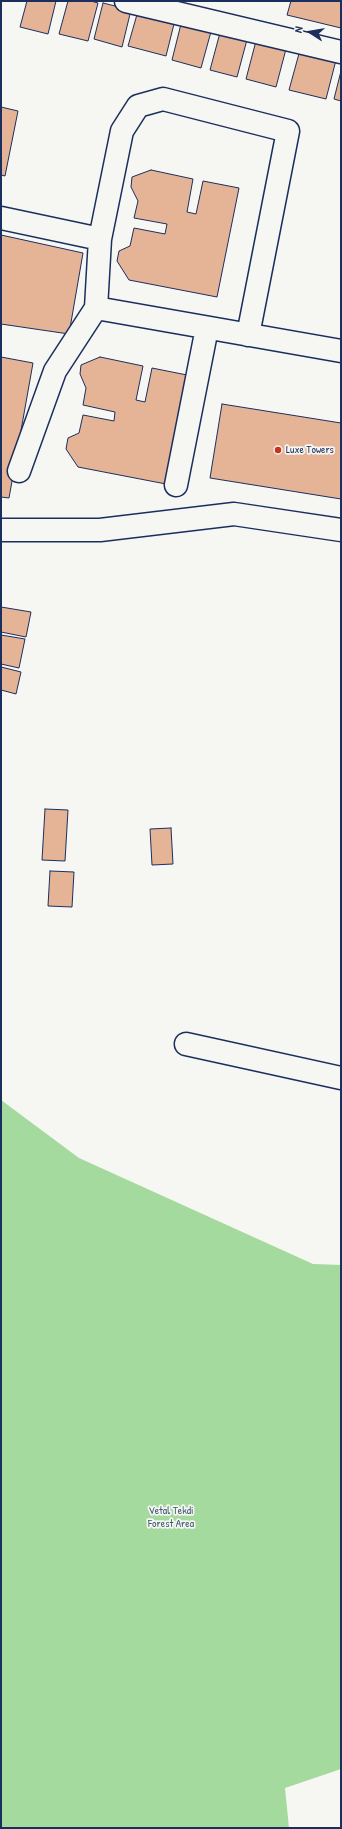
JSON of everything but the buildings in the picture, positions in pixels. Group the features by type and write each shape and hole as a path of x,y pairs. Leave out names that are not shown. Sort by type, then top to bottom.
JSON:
{"street":[{"path":"126,1 341,52"},
{"path":"19,471 55,371 96,308 100,238 122,131 138,106 163,99 288,131 248,335"},
{"path":"1,218 100,238"},
{"path":"96,308 341,351"},
{"path":"176,485 207,328"},
{"path":"1,530 100,530 234,514 341,530"},
{"path":"186,1044 341,1078"}],"green space":[{"name":"Vetal Tekdi Forest Area","path":"1,1100 79,1158 313,1264 341,1265 341,1769 285,1788 289,1828 1,1828"}],"place":[{"name":"Luxe Towers","path":"278,450"}]}
